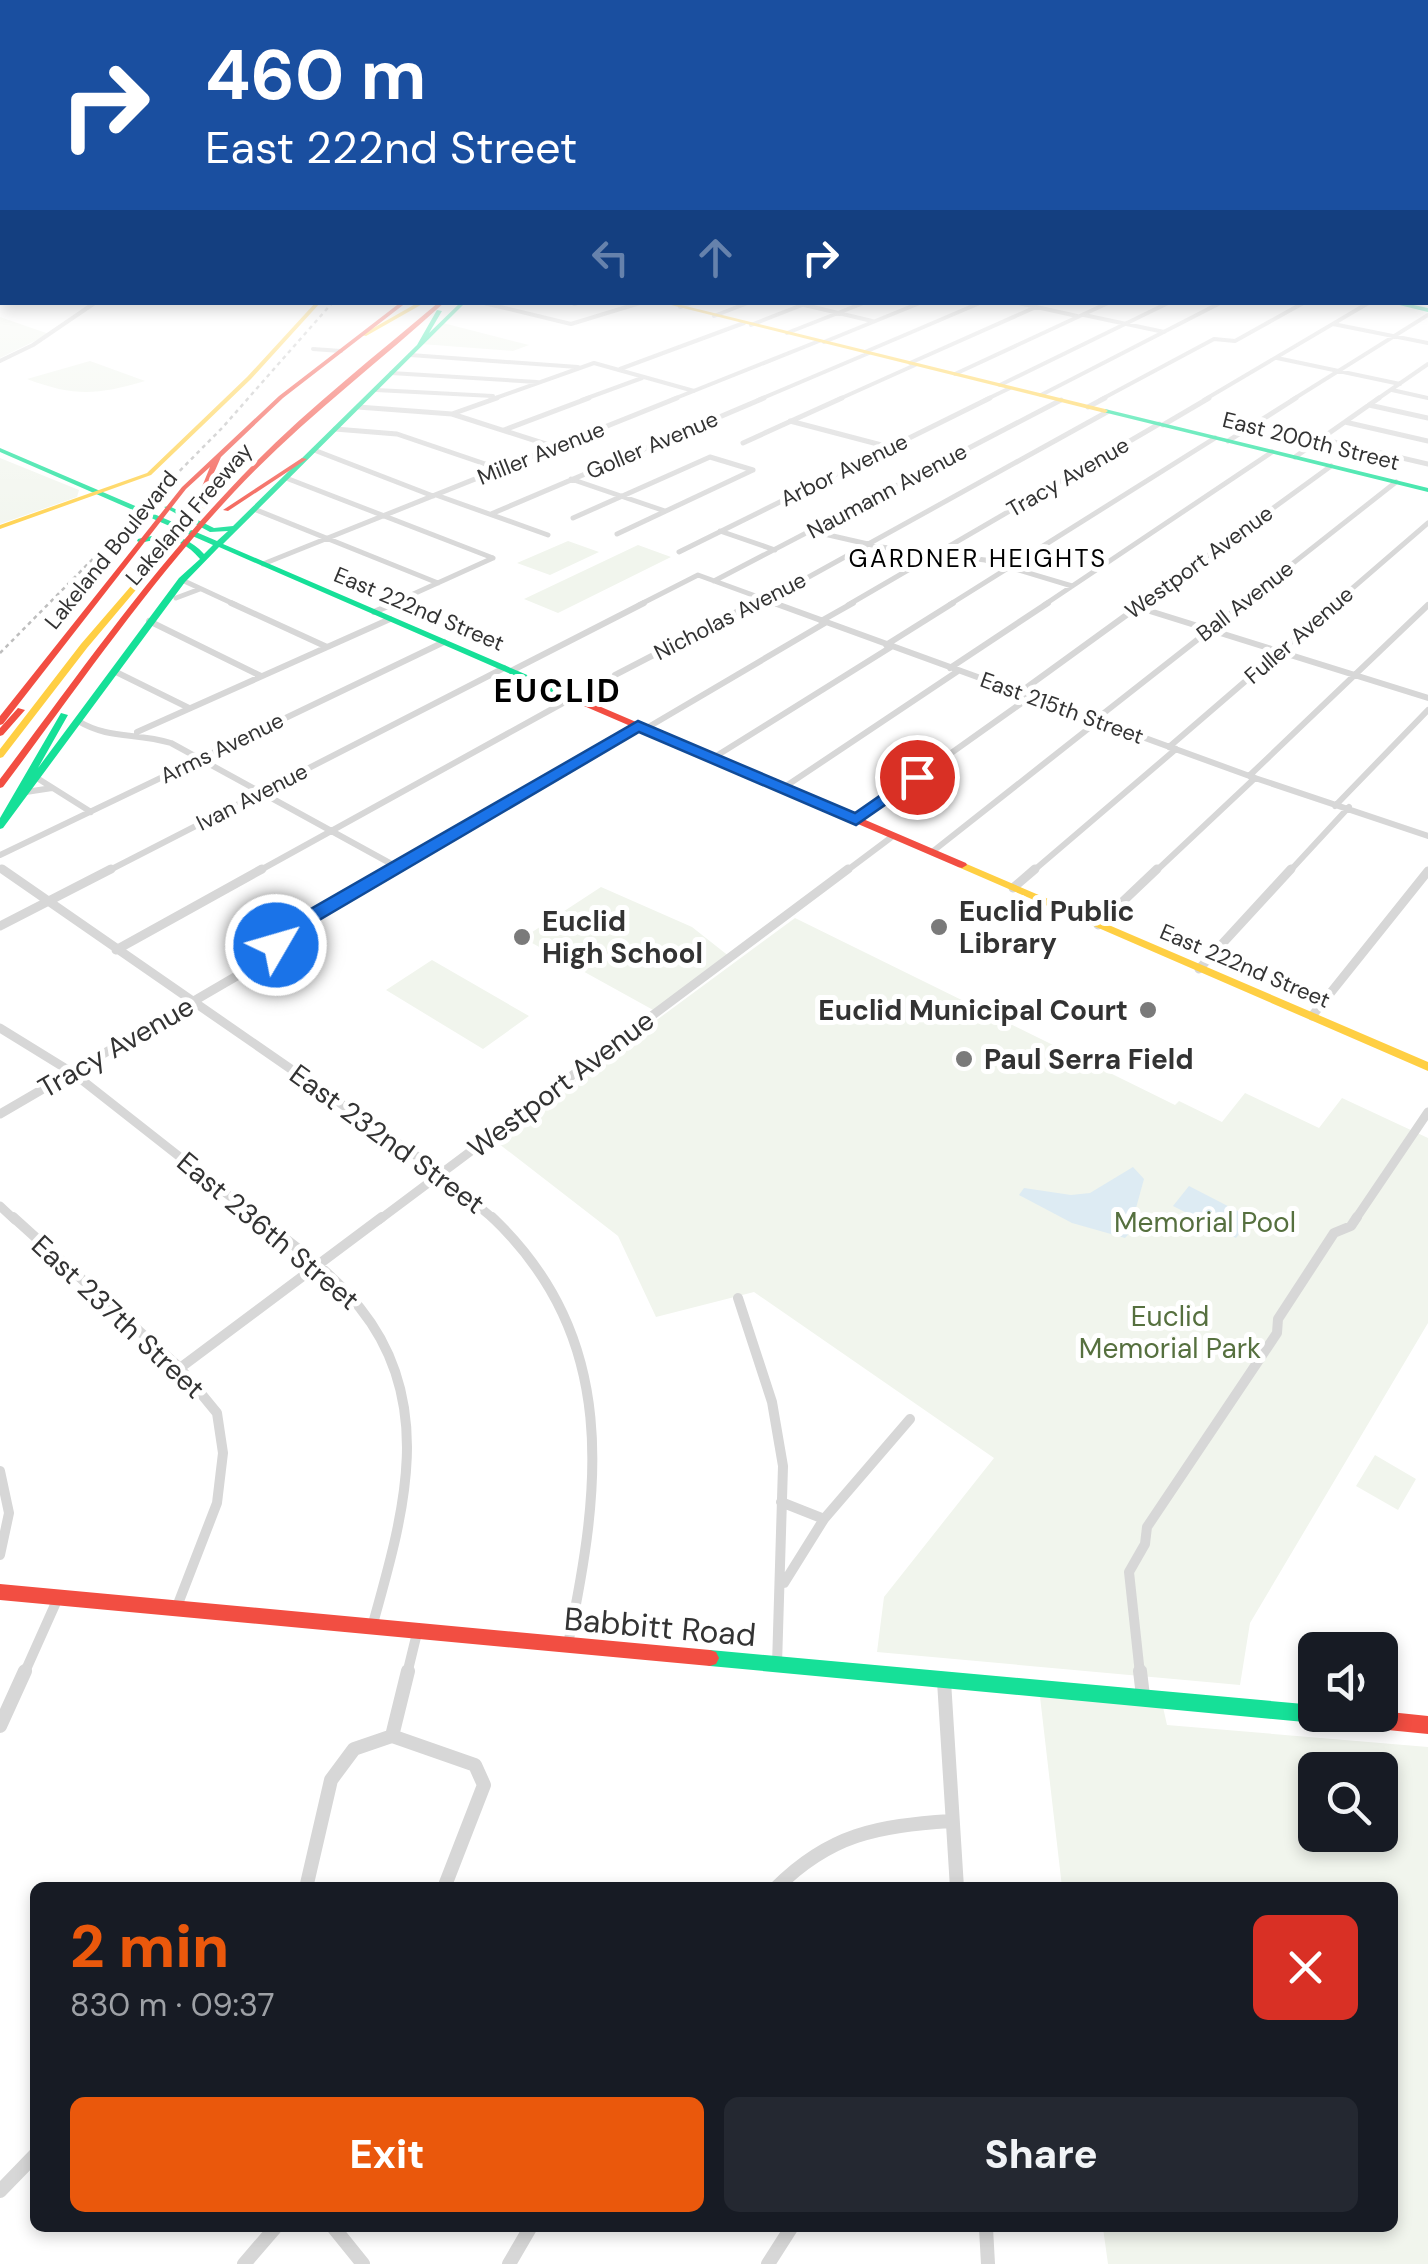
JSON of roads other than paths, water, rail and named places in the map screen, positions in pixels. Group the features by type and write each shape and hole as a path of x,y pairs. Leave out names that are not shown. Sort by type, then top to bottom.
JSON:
{"main road":[{"path":"0,527 143,477 274,348"},
{"name":"Lakeland Boulevard","path":"0,722 167,507 281,397 348,348"},
{"name":"Lakeland Freeway","path":"202,522 252,452 372,348"},
{"name":"Lakeland Freeway","path":"0,755 84,646 179,545 272,449 391,348"},
{"path":"1,825 182,580 417,348"},
{"name":"East 200th Street","path":"844,348 1428,490"},
{"name":"East 222nd Street","path":"0,450 1428,1067"},
{"path":"202,522 219,454"},
{"path":"202,522 309,455"},
{"path":"126,505 131,494 165,464 164,460"},
{"path":"167,507 213,530 235,528"},
{"path":"140,542 168,535 197,548 204,558"},
{"name":"Lakeland Freeway","path":"0,785 179,545"},
{"path":"0,734 84,646"},
{"path":"1,825 101,650"},
{"name":"Babbitt Road","path":"0,1592 1298,1712"},
{"path":"1398,1722 1428,1725"}],"street":[{"path":"0,361 28,348"},
{"path":"619,370 682,348"},
{"name":"Miller Avenue","path":"263,564 806,348"},
{"name":"Goller Avenue","path":"491,514 878,348"},
{"path":"742,443 948,348"},
{"path":"956,374 1013,348"},
{"path":"1005,387 1081,348"},
{"path":"1041,395 1133,348"},
{"path":"1088,407 1198,348"},
{"name":"Tracy Avenue","path":"0,1114 248,970 302,922 1294,348"},
{"path":"714,758 1010,566 1374,348"},
{"path":"313,349 342,352"},
{"path":"415,350 581,367"},
{"path":"1276,358 1400,384"},
{"path":"452,414 594,363 694,391"},
{"path":"1295,457 1428,364"},
{"path":"391,373 540,382"},
{"path":"1413,375 1428,378"},
{"path":"504,430 644,377"},
{"name":"Arbor Avenue","path":"679,552 1005,387"},
{"path":"376,390 500,396"},
{"path":"1391,390 1428,398"},
{"name":"Naumann Avenue","path":"714,581 1061,400"},
{"path":"1369,405 1428,418"},
{"path":"358,407 452,414 556,447"},
{"name":"Nicholas Avenue","path":"615,675 1107,412"},
{"path":"788,421 889,448"},
{"path":"1346,422 1428,441"},
{"path":"336,429 397,434 500,469"},
{"path":"1321,439 1428,464"},
{"path":"783,788 1272,452"},
{"path":"309,455 548,535"},
{"path":"573,518 710,456 753,470 616,534"},
{"name":"Westport Avenue","path":"1019,693 1330,466"},
{"path":"286,478 493,558 374,612"},
{"path":"571,479 666,511"},
{"name":"Ball Avenue","path":"932,852 1396,482"},
{"path":"254,509 438,583"},
{"name":"Fuller Avenue","path":"1014,888 1428,522"},
{"path":"811,531 866,544 940,552 1010,566 1072,586"},
{"path":"720,532 774,550"},
{"name":"East 215th Street","path":"698,575 1252,777 1428,836"},
{"name":"Ivan Avenue","path":"0,926 698,575"},
{"path":"182,580 327,646"},
{"path":"176,598 200,589"},
{"path":"1098,925 1428,605"},
{"path":"1138,607 1428,698"},
{"path":"130,735 390,618"},
{"path":"151,627 261,676"},
{"name":"Arms Avenue","path":"0,855 444,642"},
{"path":"114,671 189,708"},
{"path":"856,820 1030,697"},
{"path":"116,950 572,698"},
{"path":"1335,806 1428,710"},
{"path":"78,721 100,734 158,738 397,866"},
{"path":"69,734 91,728"},
{"path":"37,778 91,812"},
{"path":"26,792 52,788"},
{"path":"1199,969 1350,808"},
{"name":"Westport Avenue","path":"180,1368 893,836"},
{"name":"East 232nd Street","path":"0,869 440,1173 518,1243 572,1331 591,1407 595,1482 592,1528 568,1646"},
{"path":"1312,1016 1428,871"},
{"name":"East 236th Street","path":"0,1028 73,1072 318,1265 355,1296 376,1328 398,1365 406,1401 409,1492 372,1627"},
{"path":"1143,1696 1130,1572 1145,1544 1146,1528 1278,1333 1277,1326 1334,1233 1351,1226 1428,1112"},
{"name":"East 237th Street","path":"0,1206 180,1368 216,1413 224,1453 217,1503 176,1608"},
{"path":"738,1298 772,1402 783,1466 777,1664"},
{"path":"782,1586 824,1519 910,1419"},
{"path":"0,1471 9,1500 9,1535 0,1555"},
{"path":"782,1502 824,1519"},
{"path":"0,1726 58,1598"},
{"path":"392,1736 417,1633"},
{"path":"944,1681 956,1882"},
{"path":"307,1882 331,1780 354,1749 392,1736 475,1765 484,1785 446,1882"},
{"path":"783,1882 826,1844 861,1829 951,1821"},
{"path":"0,2191 30,2159"},
{"path":"244,2264 271,2232"},
{"path":"337,2232 362,2264"},
{"path":"509,2264 528,2232"},
{"path":"768,2264 788,2232"},
{"path":"986,2232 988,2264"}],"railway":[{"path":"0,653 222,428 293,348"}],"place":[{"name":"Euclid Public Library","path":"939,927"},
{"name":"Euclid High School","path":"522,937"},
{"name":"Euclid Municipal Court","path":"1148,1010"},
{"name":"Paul Serra Field","path":"964,1059"}],"district":[{"name":"GARDNER HEIGHTS","path":"978,558"},
{"name":"EUCLID","path":"558,691"}],"park label":[{"name":"Memorial Pool","path":"1205,1222"},
{"name":"Euclid Memorial Park","path":"1170,1332"}]}
